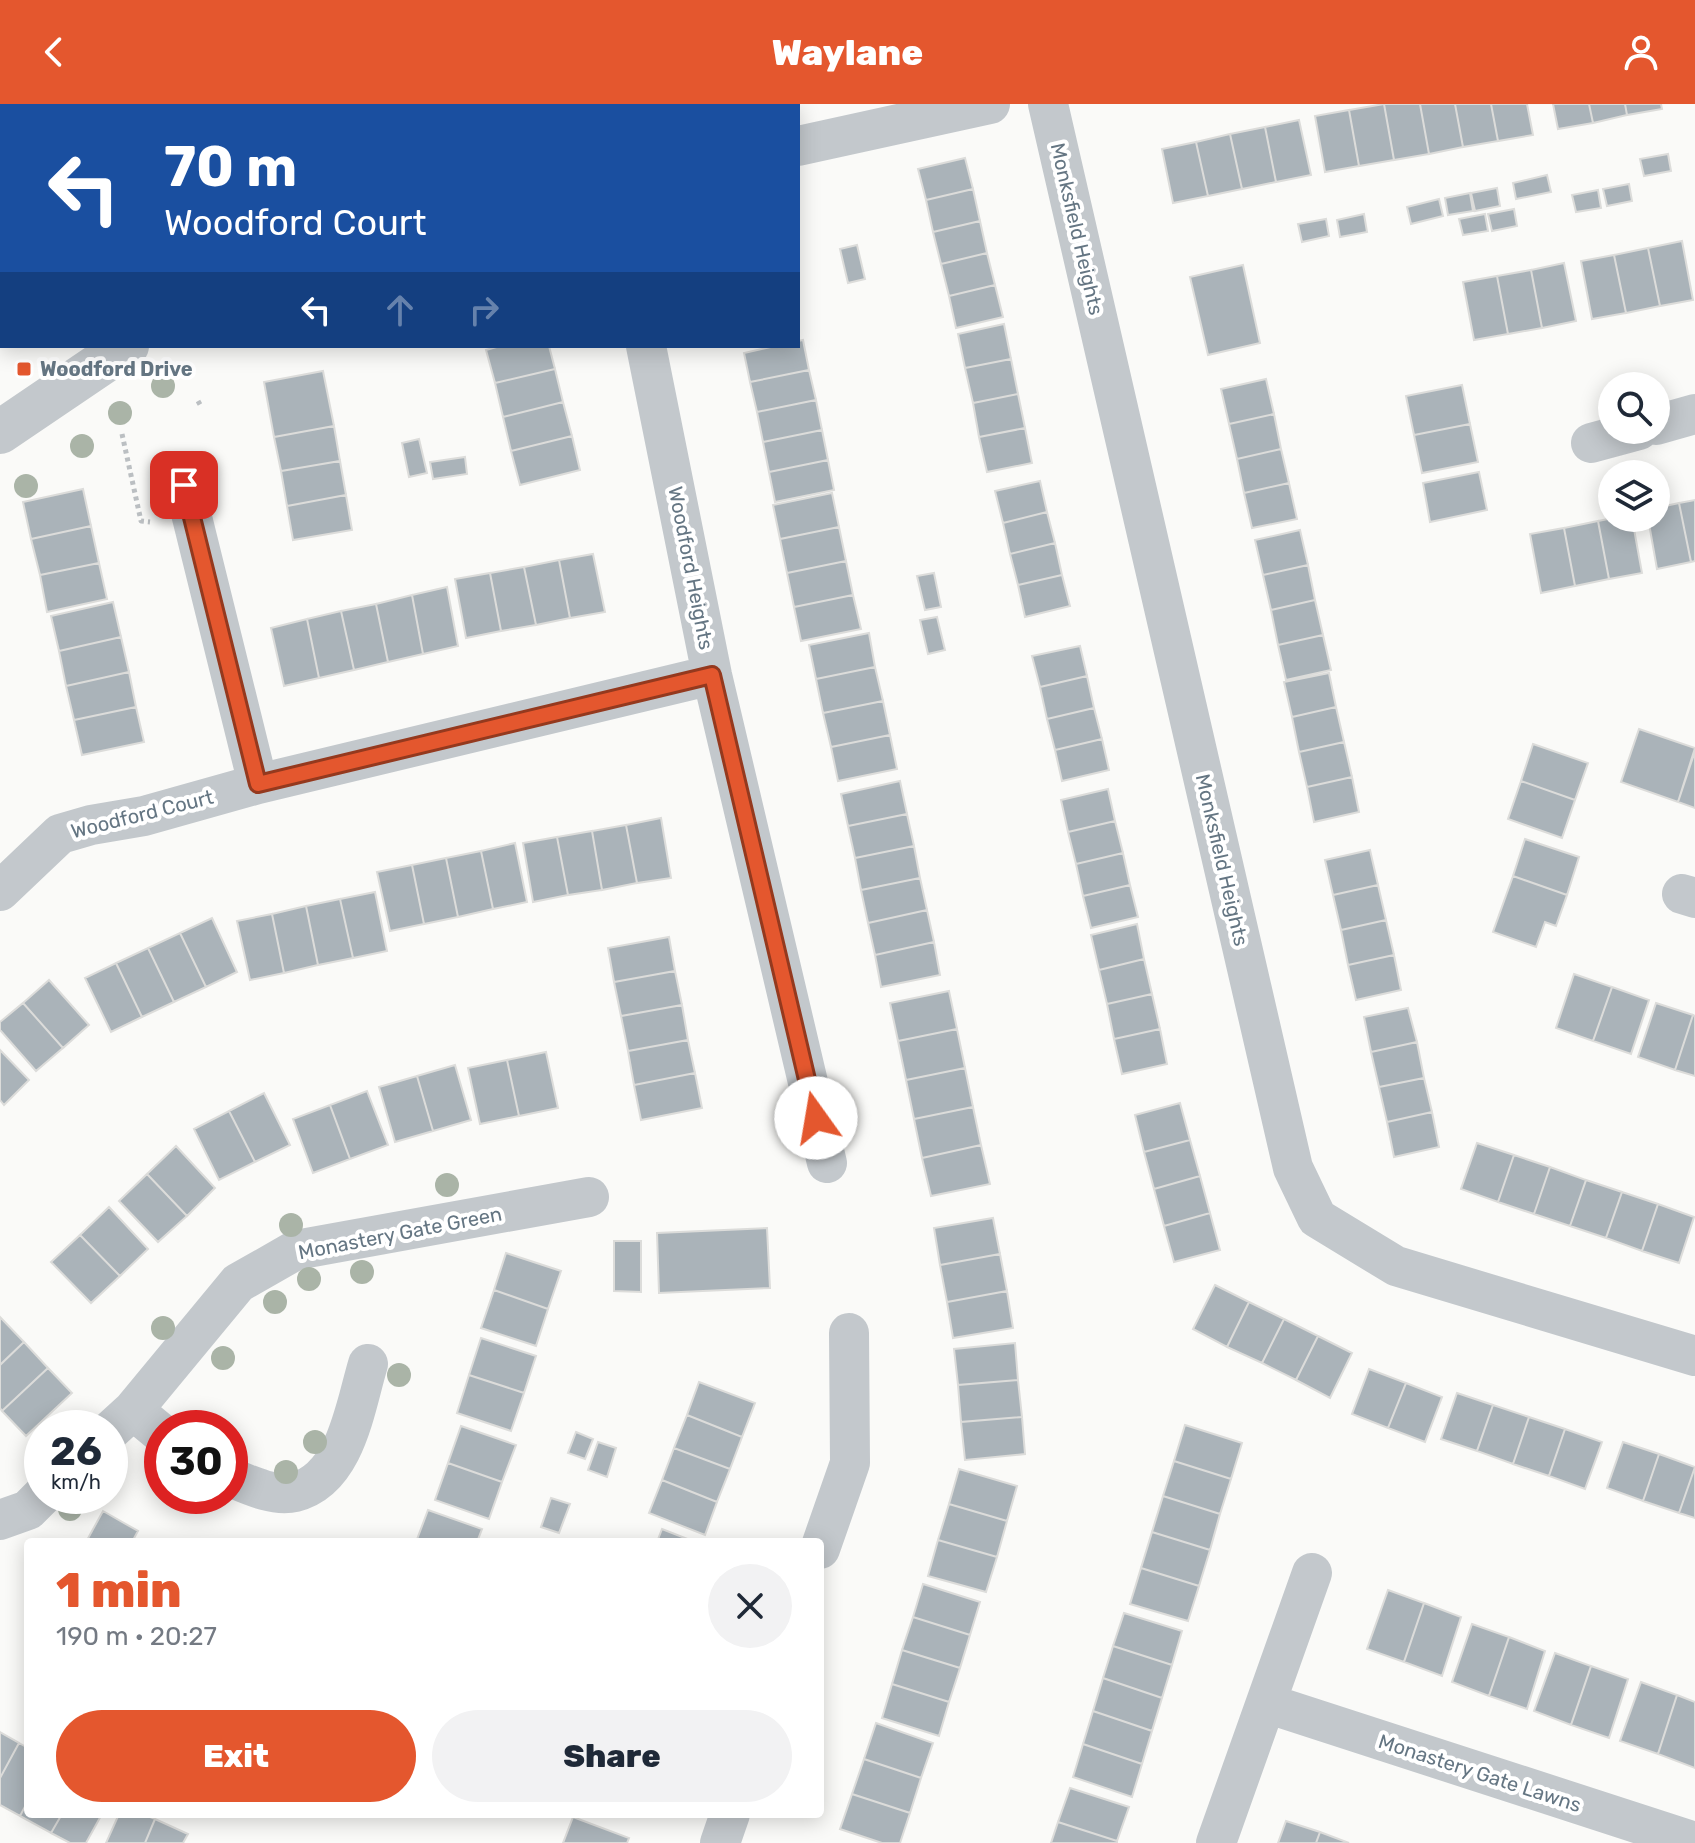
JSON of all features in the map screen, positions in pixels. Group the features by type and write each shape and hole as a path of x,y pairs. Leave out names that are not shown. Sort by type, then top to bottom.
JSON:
{"street":[{"path":"800,146 990,104"},
{"name":"Monksfield Heights","path":"1048,104 1293,1168 1317,1218 1396,1266 1695,1356"},
{"path":"0,432 124,348"},
{"name":"Woodford Heights","path":"646,348 712,675 827,1163"},
{"path":"1670,421 1695,414"},
{"path":"1591,443 1598,441"},
{"path":"184,485 258,784"},
{"name":"Woodford Court","path":"0,891 60,834 144,816 258,784 712,675"},
{"name":"Monastery Gate Green","path":"135,1425 238,1283 296,1250 589,1197"},
{"path":"824,1538 850,1463 849,1333"},
{"path":"248,1484 266,1491 295,1492 326,1476 343,1444 368,1364"},
{"path":"0,1520 24,1511"},
{"path":"1216,1843 1312,1573"},
{"name":"Monastery Gate Lawns","path":"1266,1703 1695,1842"},
{"path":"720,1843 729,1818"}],"path":[{"path":"198,401 202,408"},
{"path":"122,434 141,521 154,523"}],"building":[{"path":"1384,104 1394,160 1359,166 1349,110"},
{"path":"1384,104 1420,104 1429,154 1394,160"},
{"path":"1420,104 1455,104 1463,147 1429,154"},
{"path":"1455,104 1491,104 1498,141 1463,147"},
{"path":"1491,104 1527,104 1533,135 1498,141"},
{"path":"1553,104 1589,104 1593,123 1558,129"},
{"path":"1589,104 1625,104 1627,115 1593,123"},
{"path":"1625,104 1661,104 1662,109 1627,115"},
{"path":"1349,110 1359,166 1325,172 1315,116"},
{"path":"1299,120 1311,175 1276,182 1265,127"},
{"path":"1265,127 1276,182 1242,189 1230,134"},
{"path":"1230,134 1242,189 1208,196 1196,142"},
{"path":"1196,142 1208,196 1173,203 1162,149"},
{"path":"1668,154 1671,171 1644,176 1640,159"},
{"path":"965,158 973,189 926,200 918,169"},
{"path":"1547,175 1551,192 1516,199 1513,183"},
{"path":"1629,184 1632,201 1607,206 1603,189"},
{"path":"1497,188 1500,206 1475,211 1471,193"},
{"path":"973,189 980,221 933,232 926,200"},
{"path":"1598,190 1601,208 1576,212 1572,195"},
{"path":"1470,193 1473,211 1448,215 1445,198"},
{"path":"1439,199 1443,216 1411,224 1407,207"},
{"path":"1514,209 1517,226 1492,231 1488,214"},
{"path":"1364,214 1367,232 1340,237 1337,220"},
{"path":"1485,214 1488,231 1463,235 1459,219"},
{"path":"1326,219 1329,236 1302,242 1298,224"},
{"path":"980,221 987,253 941,264 933,232"},
{"path":"1682,241 1693,300 1660,306 1648,248"},
{"path":"857,245 865,279 848,283 840,249"},
{"path":"1648,248 1660,306 1626,313 1614,255"},
{"path":"987,253 995,285 949,296 941,264"},
{"path":"1614,255 1626,313 1592,319 1581,261"},
{"path":"1564,263 1576,321 1542,328 1531,270"},
{"path":"1243,265 1260,343 1208,355 1190,277"},
{"path":"1531,270 1542,328 1508,334 1497,276"},
{"path":"1497,276 1508,334 1474,340 1463,282"},
{"path":"995,285 1003,317 956,328 949,296"},
{"path":"1004,324 1011,359 965,368 958,334"},
{"path":"803,340 809,370 750,382 744,353 766,348 800,348 800,341"},
{"path":"550,348 555,369 495,383 486,350"},
{"path":"1011,359 1018,394 973,403 965,368"},
{"path":"555,369 563,402 503,417 495,383"},
{"path":"809,370 816,400 757,412 750,382"},
{"path":"323,371 334,426 274,437 264,382"},
{"path":"1266,379 1274,414 1229,424 1221,389"},
{"path":"1462,385 1470,424 1414,435 1406,396"},
{"path":"1018,394 1025,428 979,437 973,403"},
{"path":"816,400 822,430 763,442 757,412"},
{"path":"563,402 572,436 511,451 503,417"},
{"path":"1274,414 1281,449 1237,459 1229,424"},
{"path":"1470,424 1478,462 1422,473 1414,435"},
{"path":"334,426 340,461 281,471 274,437"},
{"path":"1025,428 1032,463 987,472 979,437"},
{"path":"822,430 828,460 769,472 763,442"},
{"path":"572,436 580,470 520,485 511,451"},
{"path":"419,439 427,473 409,477 402,443"},
{"path":"1281,449 1289,483 1244,493 1237,459"},
{"path":"465,457 467,474 433,479 430,462"},
{"path":"828,460 834,490 775,502 769,472"},
{"path":"340,461 346,495 287,506 281,471"},
{"path":"1479,472 1487,510 1430,522 1423,483"},
{"path":"1040,481 1047,512 1003,523 995,491"},
{"path":"1289,483 1297,519 1252,528 1244,493"},
{"path":"83,489 91,526 31,539 23,502"},
{"path":"832,493 839,527 780,539 773,505"},
{"path":"346,495 352,530 293,540 287,506"},
{"path":"1695,500 1695,561 1691,562 1679,503"},
{"path":"1679,503 1691,562 1657,569 1650,532 1670,532 1670,505"},
{"path":"1047,512 1055,543 1010,554 1003,523"},
{"path":"1598,521 1609,579 1575,586 1564,528"},
{"path":"91,526 99,563 40,575 31,539"},
{"path":"839,527 846,561 787,573 780,539"},
{"path":"1564,528 1575,586 1541,593 1530,534"},
{"path":"1300,530 1308,565 1263,575 1255,540"},
{"path":"1600,532 1635,532 1642,573 1609,579"},
{"path":"1055,543 1062,575 1018,585 1010,554"},
{"path":"593,554 605,612 570,618 559,560"},
{"path":"559,560 570,618 536,625 524,567"},
{"path":"846,561 853,595 794,607 787,573"},
{"path":"99,563 107,599 47,612 40,575"},
{"path":"1308,565 1315,600 1271,610 1263,575"},
{"path":"524,567 536,625 501,631 490,573"},
{"path":"490,573 501,631 466,638 455,579"},
{"path":"934,573 941,607 925,610 917,576"},
{"path":"1062,575 1070,606 1025,617 1018,585"},
{"path":"447,587 458,646 423,654 412,595"},
{"path":"412,595 423,654 388,662 376,604"},
{"path":"853,595 861,629 801,641 794,607"},
{"path":"1315,600 1323,635 1278,645 1271,610"},
{"path":"113,602 121,637 59,651 51,616"},
{"path":"376,604 388,662 354,670 341,611"},
{"path":"341,611 354,670 319,678 307,619"},
{"path":"937,617 945,650 928,654 920,620"},
{"path":"307,619 319,678 284,686 271,628"},
{"path":"869,633 875,667 816,679 809,645"},
{"path":"1323,635 1331,670 1286,680 1278,645"},
{"path":"121,637 129,672 66,686 59,651"},
{"path":"1080,646 1087,676 1040,687 1032,656"},
{"path":"875,667 883,701 823,713 816,679"},
{"path":"129,672 136,707 74,720 66,686"},
{"path":"1329,673 1336,707 1292,717 1284,682"},
{"path":"1087,676 1094,708 1047,719 1040,687"},
{"path":"883,701 890,735 831,747 823,713"},
{"path":"136,707 144,742 82,755 74,720"},
{"path":"1336,707 1344,742 1299,752 1292,717"},
{"path":"1094,708 1102,739 1055,750 1047,719"},
{"path":"1639,729 1695,748 1678,802 1621,782"},
{"path":"890,735 897,769 838,781 831,747"},
{"path":"1102,739 1109,770 1062,781 1055,750"},
{"path":"1344,742 1352,777 1307,787 1299,752"},
{"path":"1533,744 1588,763 1575,800 1521,781"},
{"path":"1695,751 1695,808 1678,802"},
{"path":"1352,777 1359,812 1314,822 1307,787"},
{"path":"900,781 907,814 848,826 841,794"},
{"path":"1521,781 1575,800 1562,838 1508,819"},
{"path":"1108,789 1115,821 1068,832 1061,800"},
{"path":"907,814 914,846 855,858 848,826"},
{"path":"661,818 671,878 637,883 626,825"},
{"path":"1115,821 1123,853 1076,864 1068,832"},
{"path":"626,825 637,883 602,890 592,831"},
{"path":"592,831 602,890 568,895 557,837"},
{"path":"557,837 568,895 533,902 523,843"},
{"path":"1525,839 1579,857 1567,895 1513,876"},
{"path":"515,843 527,902 493,909 481,851"},
{"path":"914,846 920,878 861,890 855,858"},
{"path":"1370,850 1378,885 1333,895 1325,860"},
{"path":"481,851 493,909 458,917 446,858"},
{"path":"1123,853 1130,885 1083,896 1076,864"},
{"path":"446,858 458,917 424,924 412,865"},
{"path":"412,865 424,924 390,931 377,872"},
{"path":"1513,876 1567,895 1556,926 1545,922 1536,947 1493,932"},
{"path":"920,878 927,910 868,923 861,890"},
{"path":"1130,885 1138,917 1091,928 1083,896"},
{"path":"1378,885 1386,920 1341,930 1333,895"},
{"path":"375,892 387,951 353,958 340,899"},
{"path":"340,899 353,958 318,965 306,906"},
{"path":"306,906 318,965 284,973 272,914"},
{"path":"927,910 934,942 875,955 868,923"},
{"path":"272,914 284,973 250,980 237,921"},
{"path":"212,918 237,972 206,987 180,933"},
{"path":"1386,920 1394,955 1348,965 1341,930"},
{"path":"1137,924 1144,959 1099,970 1091,935"},
{"path":"180,933 206,987 174,1002 148,948"},
{"path":"669,937 675,971 614,982 608,948"},
{"path":"934,942 940,975 881,987 875,955"},
{"path":"148,948 174,1002 142,1017 116,963"},
{"path":"1394,955 1401,990 1356,1000 1348,965"},
{"path":"1144,959 1152,994 1107,1004 1099,970"},
{"path":"116,963 142,1017 111,1032 85,978"},
{"path":"675,971 682,1005 621,1016 614,982"},
{"path":"1574,974 1612,987 1593,1041 1556,1028"},
{"path":"49,980 89,1025 63,1048 23,1003"},
{"path":"1612,987 1649,1000 1631,1054 1593,1041"},
{"path":"949,991 957,1029 898,1041 890,1003"},
{"path":"1152,994 1160,1029 1114,1039 1107,1004"},
{"path":"23,1003 63,1048 36,1071 0,1030 0,1022"},
{"path":"1656,1003 1693,1015 1675,1070 1638,1057"},
{"path":"682,1005 688,1040 628,1051 621,1016"},
{"path":"1408,1008 1417,1042 1371,1052 1364,1017"},
{"path":"1695,1016 1695,1076 1675,1070"},
{"path":"957,1029 965,1068 906,1080 898,1041"},
{"path":"1160,1029 1167,1064 1122,1074 1114,1039"},
{"path":"688,1040 695,1073 634,1085 628,1051"},
{"path":"1417,1042 1424,1078 1379,1087 1371,1052"},
{"path":"0,1050 29,1080 4,1105 0,1100"},
{"path":"546,1052 558,1108 519,1116 507,1060"},
{"path":"507,1060 519,1116 480,1124 468,1068"},
{"path":"455,1065 471,1120 433,1131 417,1076"},
{"path":"965,1068 973,1107 914,1119 906,1080"},
{"path":"695,1073 702,1108 641,1120 634,1085"},
{"path":"417,1076 433,1131 395,1142 379,1087"},
{"path":"1424,1078 1432,1112 1387,1122 1379,1087"},
{"path":"367,1091 388,1145 350,1159 330,1105"},
{"path":"264,1093 290,1145 255,1162 229,1111"},
{"path":"1180,1103 1190,1140 1144,1152 1135,1115"},
{"path":"330,1105 350,1159 313,1173 293,1119"},
{"path":"973,1107 981,1145 922,1158 914,1119"},
{"path":"229,1111 255,1162 219,1180 194,1129"},
{"path":"1432,1112 1439,1147 1394,1157 1387,1122"},
{"path":"1190,1140 1200,1176 1154,1189 1144,1152"},
{"path":"1477,1143 1514,1155 1498,1202 1461,1189"},
{"path":"981,1145 990,1184 931,1196 922,1158"},
{"path":"176,1146 215,1188 187,1216 147,1174"},
{"path":"1514,1155 1550,1167 1534,1214 1498,1202"},
{"path":"1550,1167 1586,1180 1570,1226 1534,1214"},
{"path":"147,1174 187,1216 158,1242 119,1201"},
{"path":"1200,1176 1210,1213 1164,1226 1154,1189"},
{"path":"1586,1180 1622,1192 1606,1238 1570,1226"},
{"path":"1622,1192 1658,1204 1642,1251 1606,1238"},
{"path":"1658,1204 1694,1217 1679,1263 1642,1251"},
{"path":"109,1207 148,1249 120,1276 80,1235"},
{"path":"1210,1213 1220,1250 1174,1262 1164,1226"},
{"path":"993,1218 1000,1254 940,1265 934,1228"},
{"path":"767,1228 770,1288 659,1293 657,1233"},
{"path":"80,1235 120,1276 91,1303 51,1262"},
{"path":"614,1241 641,1241 641,1292 614,1291"},
{"path":"506,1253 561,1271 548,1309 494,1290"},
{"path":"1000,1254 1007,1291 947,1302 940,1265"},
{"path":"1215,1285 1249,1302 1227,1347 1193,1329"},
{"path":"494,1290 548,1309 536,1346 481,1328"},
{"path":"1007,1291 1013,1328 953,1338 947,1302"},
{"path":"1249,1302 1284,1319 1262,1363 1227,1347"},
{"path":"0,1317 24,1342 0,1365"},
{"path":"1284,1319 1318,1336 1296,1380 1262,1363"},
{"path":"1318,1336 1352,1353 1330,1398 1296,1380"},
{"path":"481,1338 536,1356 524,1393 469,1375"},
{"path":"24,1342 48,1368 2,1411 0,1365"},
{"path":"1015,1343 1018,1380 958,1385 954,1349"},
{"path":"48,1368 72,1393 54,1410 24,1410 24,1434 2,1411"},
{"path":"1369,1369 1406,1383 1388,1428 1352,1414"},
{"path":"469,1375 524,1393 511,1431 457,1413"},
{"path":"1018,1380 1022,1417 961,1422 958,1385"},
{"path":"699,1382 755,1403 742,1437 687,1415"},
{"path":"1406,1383 1442,1397 1425,1442 1388,1428"},
{"path":"1457,1393 1493,1405 1477,1451 1441,1439"},
{"path":"1493,1405 1529,1417 1513,1464 1477,1451"},
{"path":"687,1415 742,1437 730,1469 674,1448"},
{"path":"1022,1417 1025,1454 965,1460 961,1422"},
{"path":"1529,1417 1565,1429 1549,1476 1513,1464"},
{"path":"1185,1425 1242,1443 1231,1479 1174,1461"},
{"path":"461,1426 516,1445 502,1482 448,1463"},
{"path":"1565,1429 1602,1442 1585,1489 1549,1476"},
{"path":"576,1432 593,1439 585,1459 568,1453"},
{"path":"598,1442 616,1448 607,1477 588,1470"},
{"path":"1623,1442 1659,1454 1643,1501 1607,1488"},
{"path":"674,1448 730,1469 717,1502 662,1480"},
{"path":"1659,1454 1695,1467 1679,1513 1643,1501"},
{"path":"1174,1461 1231,1479 1220,1514 1163,1496"},
{"path":"448,1463 502,1482 489,1519 435,1500"},
{"path":"1695,1467 1695,1518 1679,1513"},
{"path":"959,1469 1017,1486 1007,1521 949,1504"},
{"path":"662,1480 717,1502 705,1535 649,1513"},
{"path":"1163,1496 1220,1514 1210,1550 1152,1532"},
{"path":"551,1498 570,1504 559,1533 541,1527"},
{"path":"949,1504 1007,1521 997,1557 938,1540"},
{"path":"428,1510 482,1529 479,1538 418,1538"},
{"path":"101,1514 108,1514 138,1531 134,1538 88,1538"},
{"path":"662,1529 685,1538 659,1538"},
{"path":"1152,1532 1210,1550 1199,1586 1141,1568"},
{"path":"938,1540 997,1557 986,1592 928,1576"},
{"path":"1141,1568 1199,1586 1188,1621 1130,1604"},
{"path":"923,1584 980,1602 970,1635 913,1617"},
{"path":"1388,1590 1424,1603 1404,1662 1367,1649"},
{"path":"1424,1603 1461,1617 1442,1676 1404,1662"},
{"path":"1124,1613 1182,1631 1172,1665 1113,1646"},
{"path":"913,1617 970,1635 960,1668 902,1650"},
{"path":"1472,1624 1509,1637 1489,1696 1452,1682"},
{"path":"1509,1637 1545,1651 1527,1709 1489,1696"},
{"path":"1113,1646 1172,1665 1162,1698 1103,1678"},
{"path":"902,1650 960,1668 949,1702 892,1684"},
{"path":"1555,1653 1591,1666 1571,1725 1534,1711"},
{"path":"1591,1666 1628,1679 1609,1738 1571,1725"},
{"path":"1103,1678 1162,1698 1152,1731 1093,1711"},
{"path":"1641,1682 1677,1695 1658,1754 1620,1741"},
{"path":"892,1684 949,1702 939,1736 882,1718"},
{"path":"1677,1695 1695,1702 1695,1768 1658,1754"},
{"path":"1093,1711 1152,1731 1142,1764 1083,1744"},
{"path":"876,1723 933,1743 921,1778 864,1759"},
{"path":"0,1732 19,1743 0,1778"},
{"path":"19,1743 24,1746 24,1808 20,1816 0,1805 0,1778"},
{"path":"1083,1744 1142,1764 1132,1797 1073,1777"},
{"path":"864,1759 921,1778 910,1813 852,1794"},
{"path":"1070,1788 1129,1807 1117,1841 1058,1822"},
{"path":"852,1794 910,1813 900,1843 882,1843 840,1829"},
{"path":"24,1808 24,1818 60,1818 51,1833 20,1816"},
{"path":"60,1818 100,1818 86,1843 70,1843 51,1833"},
{"path":"117,1818 155,1819 145,1843 106,1843"},
{"path":"573,1818 629,1838 627,1843 563,1843"},
{"path":"155,1819 188,1834 183,1843 145,1843"},
{"path":"1286,1821 1320,1832 1316,1843 1278,1843"},
{"path":"1058,1822 1117,1841 1117,1843 1051,1843"},
{"path":"1320,1832 1349,1843 1316,1843"}],"place":[{"name":"Woodford Drive","path":"24,369"}],"route":[{"path":"184,485 258,784 712,675 816,1118"}]}
